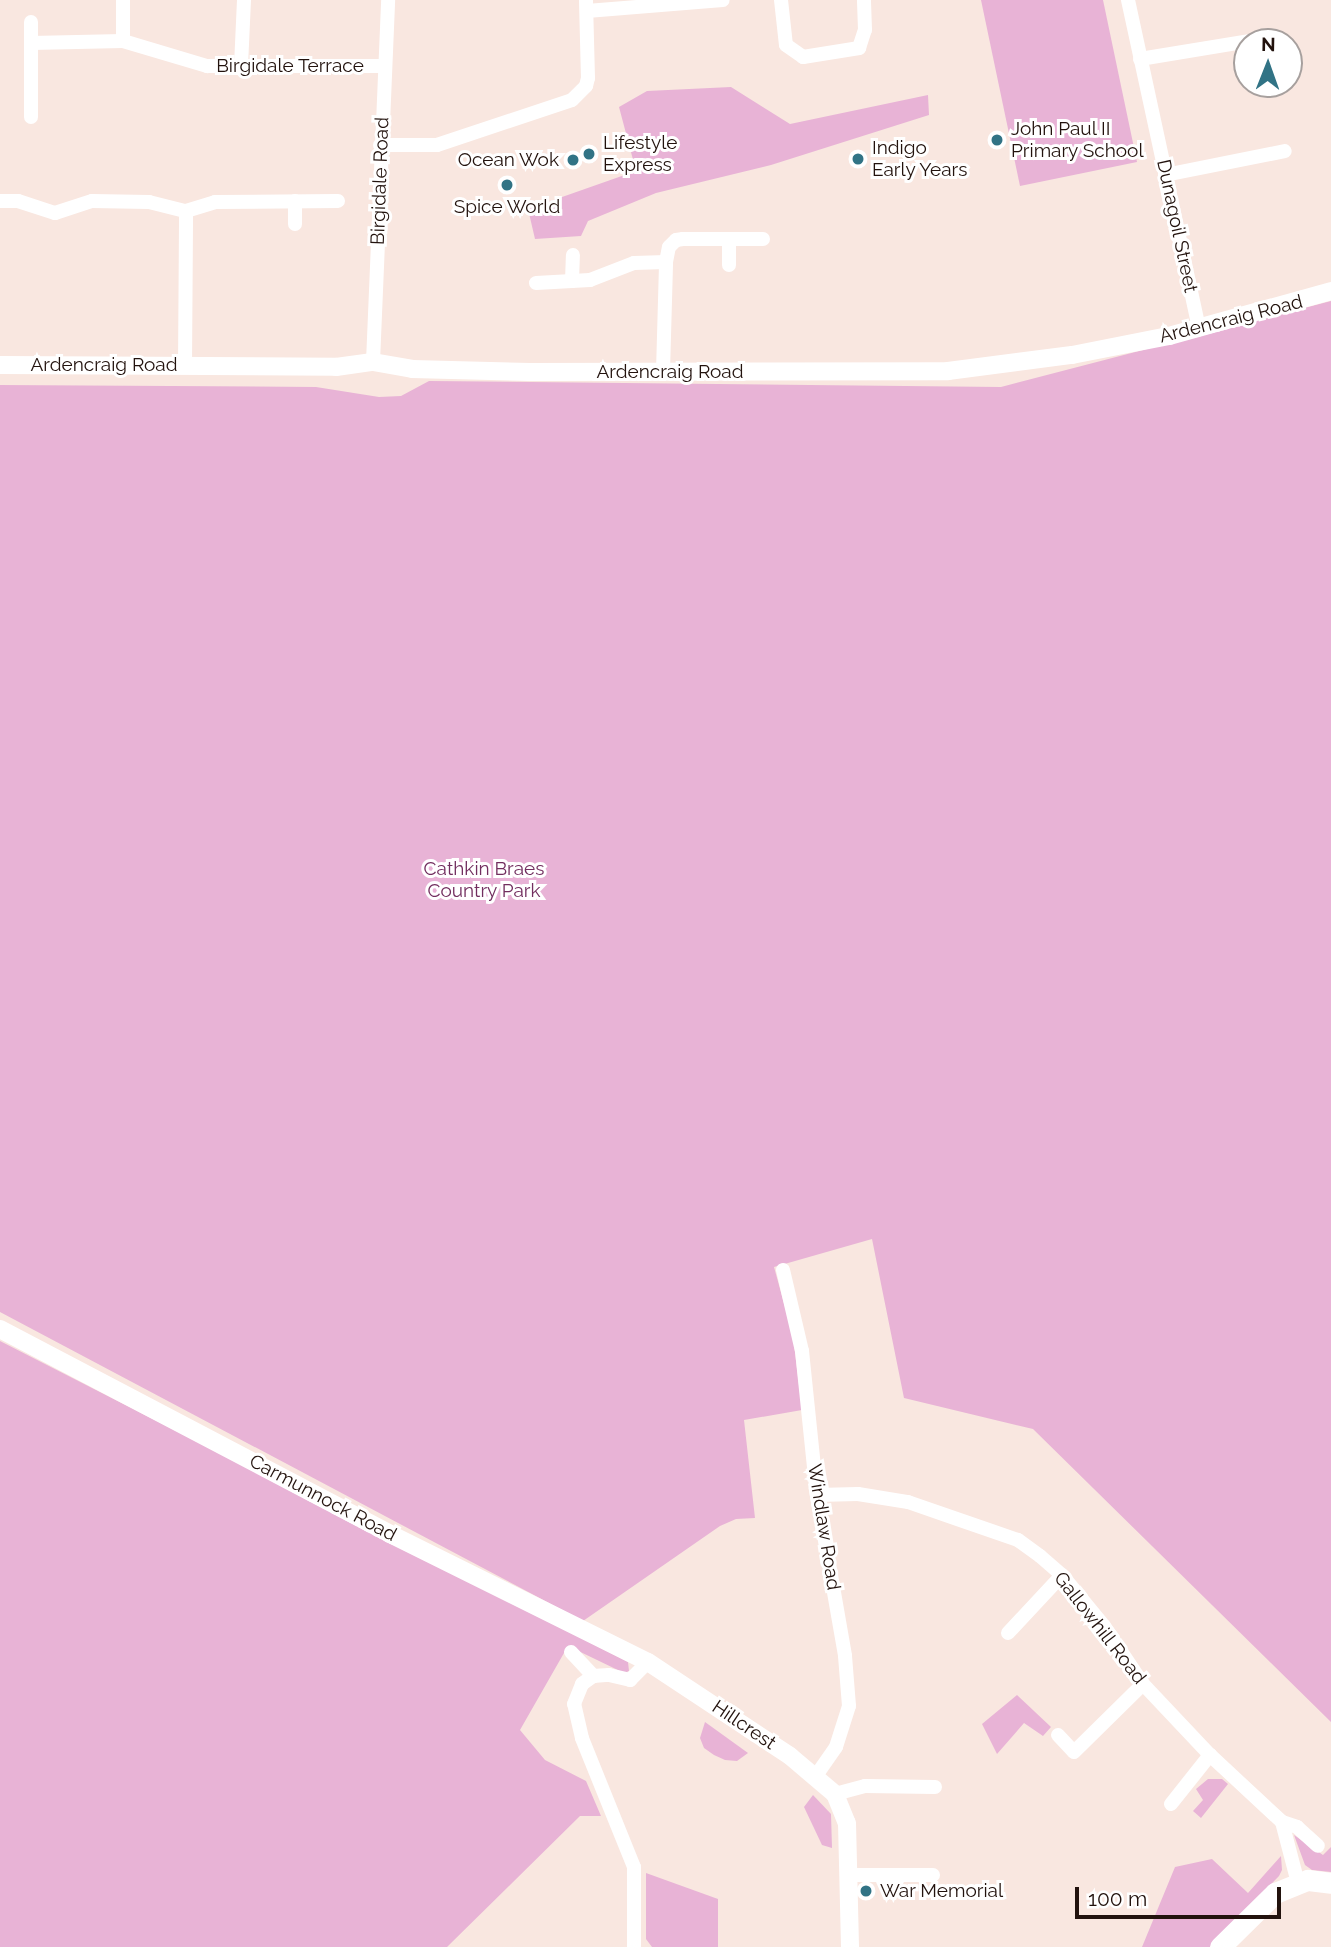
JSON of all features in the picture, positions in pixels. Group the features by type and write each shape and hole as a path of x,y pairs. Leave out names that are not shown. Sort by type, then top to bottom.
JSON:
{"main road":[{"path":"1220,1947 1275,1892 1298,1883 1319,1880 1331,1883"}],"street":[{"path":"123,0 123,41"},
{"path":"241,66 244,0"},
{"name":"Birgidale Road","path":"373,362 388,0"},
{"path":"380,145 437,145 572,100 586,86 588,78 587,5 723,0"},
{"path":"781,0 786,45 803,57 859,48 865,30 864,0"},
{"name":"Dunagoil Street","path":"1128,0 1199,329"},
{"path":"31,117 32,22"},
{"name":"Birgidale Terrace","path":"31,43 123,41 197,64 386,66"},
{"path":"1140,59 1233,43"},
{"path":"1165,175 1285,151"},
{"path":"0,201 18,201 55,213 92,201 149,202 186,211 215,202 338,201"},
{"path":"295,201 295,225"},
{"path":"186,211 186,366"},
{"path":"729,239 729,265"},
{"path":"663,372 666,262 669,247 676,240 763,239"},
{"path":"572,281 573,255"},
{"path":"536,283 590,281 634,263 666,262"},
{"name":"Ardencraig Road","path":"0,365 336,367 373,362 412,369 663,372 948,370 1073,355 1199,329 1331,291"},
{"name":"Windlaw Road","path":"783,1270 802,1351 817,1495 845,1656 849,1706 836,1747 816,1776"},
{"name":"Carmunnock Road","path":"0,1329 390,1534 648,1662"},
{"name":"Gallowhill Road","path":"817,1495 858,1494 908,1502 1018,1540 1062,1575 1104,1626 1143,1684 1209,1755 1282,1822 1297,1827 1318,1846"},
{"path":"1008,1633 1062,1575"},
{"path":"572,1652 593,1676"},
{"path":"634,1947 634,1867 576,1719 574,1704 578,1692 593,1676 609,1675 630,1680 648,1662"},
{"name":"Hillcrest","path":"648,1662 816,1776 835,1794 847,1823 850,1947"},
{"path":"1058,1735 1074,1752 1143,1684"},
{"path":"1171,1804 1209,1755"},
{"path":"835,1794 865,1786 935,1787"},
{"path":"1282,1822 1298,1883"},
{"path":"850,1875 933,1875"}],"green space":[{"path":"981,0 1103,0 1137,162 1020,186"},
{"path":"731,87 790,124 928,95 929,115 771,165 656,193 588,221 581,236 535,239 528,209 636,171 619,107 647,91"},
{"name":"Cathkin Braes Country Park","path":"1331,301 1331,1722 1033,1429 904,1398 872,1239 774,1267 793,1336 802,1410 744,1420 755,1518 736,1519 720,1526 583,1621 0,1312 0,385 316,387 379,397 401,396 429,381 1001,387"},
{"path":"0,1341 628,1662 629,1671 624,1673 568,1646 520,1730 545,1760 586,1781 601,1816 580,1816 447,1947 0,1947"},
{"path":"1017,1695 1051,1727 1043,1736 1024,1723 997,1754 982,1724"},
{"path":"705,1722 748,1753 737,1761 725,1760 704,1748 700,1738"},
{"path":"1208,1779 1222,1779 1228,1784 1201,1818 1193,1811 1203,1800 1196,1789"},
{"path":"813,1795 831,1814 832,1848 822,1845 804,1807"},
{"path":"1294,1835 1323,1855 1331,1847 1331,1872 1312,1870 1305,1865"},
{"path":"1281,1856 1282,1870 1279,1876 1210,1947 1142,1947 1175,1867 1212,1859 1248,1893"},
{"path":"646,1873 718,1899 718,1947 652,1947 646,1939"}],"place":[{"name":"John Paul II Primary School","path":"997,140"},
{"name":"Lifestyle Express","path":"589,154"},
{"name":"Indigo Early Years","path":"858,159"},
{"name":"Ocean Wok","path":"573,160"},
{"name":"Spice World","path":"507,185"},
{"name":"War Memorial","path":"866,1891"}]}
